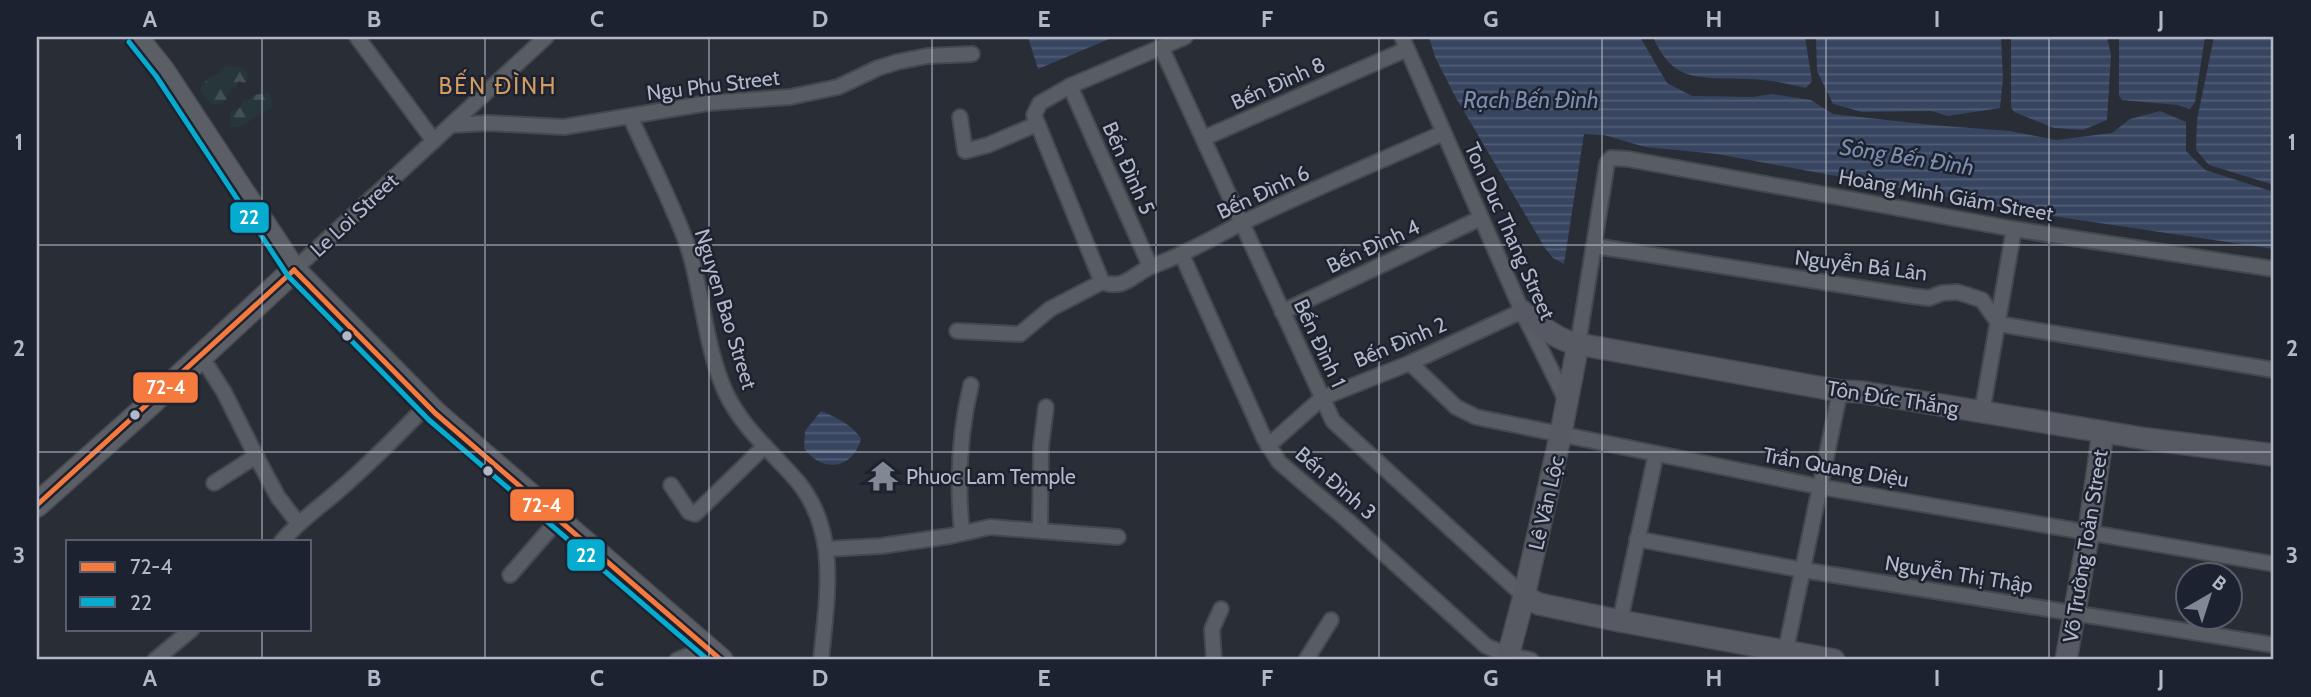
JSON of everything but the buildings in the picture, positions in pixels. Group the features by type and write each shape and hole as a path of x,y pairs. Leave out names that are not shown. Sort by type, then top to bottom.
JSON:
{"main road":[{"path":"136,37 163,71 271,239 294,270 427,405 714,654"},
{"name":"Le Loi Street","path":"37,505 294,270"}],"street":[{"path":"357,37 434,141"},
{"path":"1102,282 1034,115 1040,103 1070,86 1185,37"},
{"name":"Le Loi Street","path":"294,270 542,38"},
{"name":"Ton Duc Thang Street","path":"1404,43 1522,311 1568,403"},
{"name":"Bến Đình 8","path":"1204,138 1404,43"},
{"name":"Bến Đình 1","path":"1161,47 1333,421 1524,596"},
{"name":"Ngu Phu Street","path":"452,125 488,122 564,127 708,103 790,97 838,88 877,68 897,62 937,55 972,54"},
{"name":"Bến Đình 5","path":"1070,86 1150,266"},
{"name":"Nguyen Bao Street","path":"630,116 688,247 725,392 750,430 798,481 811,499 825,534 828,585 821,660"},
{"path":"960,117 965,151 988,145 1037,124"},
{"name":"Bến Đình 6","path":"957,331 1020,334 1049,309 1102,282 1115,286 1128,281 1150,266 1182,255 1241,224 1443,133"},
{"name":"Hoàng Minh Giám Street","path":"1595,246 1607,163 1611,158 2014,229 2274,269"},
{"name":"Bến Đình 4","path":"1282,312 1482,218"},
{"path":"1982,412 2014,229"},
{"path":"1578,344 1595,246"},
{"name":"Nguyễn Bá Lân","path":"1595,246 1912,296 1928,298 1957,292 1982,300 1999,324"},
{"name":"Bến Đình 3","path":"1182,255 1268,446 1279,462 1348,520 1486,646 1507,658 1531,660"},
{"name":"Tôn Đức Thắng","path":"1522,311 1544,328 1578,344 1840,391 1862,392 2103,432 2274,455"},
{"name":"Bến Đình 2","path":"1268,446 1322,398 1410,363 1522,311"},
{"path":"1999,324 2274,370"},
{"name":"Lê Văn Lộc","path":"1507,658 1562,433 1578,344"},
{"path":"201,356 224,392 278,497 298,523"},
{"name":"Trần Quang Diệu","path":"1410,363 1462,412 1476,417 1821,487 2274,564"},
{"path":"962,533 960,449 971,385"},
{"path":"1785,656 1840,391"},
{"path":"283,540 298,523 345,486 427,405"},
{"path":"1040,530 1041,446 1046,407"},
{"name":"Võ Trường Toản Street","path":"2066,660 2103,432"},
{"path":"671,485 689,512 695,514 765,446"},
{"path":"1620,621 1656,454"},
{"path":"214,484 256,456"},
{"path":"510,575 558,520"},
{"path":"827,549 881,546 990,527 1118,537"},
{"name":"Nguyễn Thị Thập","path":"1637,539 1803,570 2274,645"},
{"path":"1524,596 1539,604 1785,656 1834,660"},
{"path":"1214,660 1212,629 1221,609"},
{"path":"1306,660 1331,621"},
{"path":"155,660 190,630"},
{"path":"677,660 714,654"}],"green space":[{"path":"228,65 245,69 248,76 246,84 239,81 236,88 232,88 226,95 228,98 223,103 213,105 205,99 200,89 208,78 221,73 219,71"},
{"path":"270,92 272,107 240,127 229,127 231,112 240,108 243,99"}],"water":[{"path":"1028,37 1114,37 1038,69"},
{"name":"Rạch Bến Đình","path":"1429,37 1640,37 1667,83 1692,96 1753,97 1772,94 1811,100 1833,114 2010,131 2056,140 2112,133 2130,119 2160,111 2186,122 2186,151 2205,170 2274,192 2274,249 2039,214 1717,154 1645,147 1604,135 1584,134 1564,264 1553,258 1545,248 1456,98 1435,57"},
{"path":"1653,37 1805,37 1812,81 1806,88 1753,79 1698,77 1680,71 1667,61"},
{"path":"1816,37 2001,37 2003,78 2000,108 1948,116 1931,111 1862,112 1833,104 1817,71"},
{"path":"2011,37 2107,37 2111,55 2107,120 2083,130 2054,128 2014,112 2011,107"},
{"path":"2119,37 2205,37 2195,102 2190,109 2177,105 2122,100 2119,96"},
{"path":"2214,37 2274,37 2274,185 2209,165 2196,150 2197,120"},
{"path":"821,411 849,426 861,439 857,449 844,462 819,462 804,448 805,431"}],"transit line":[{"name":"22","path":"129,42 156,76 288,276 429,420 708,660"},
{"name":"72-4","path":"294,270 435,413 721,660"},
{"name":"72-4","path":"37,505 294,270"}],"place":[{"name":"Phuoc Lam Temple","path":"883,476"}],"district":[{"name":"BẾN ĐÌNH","path":"498,86"}],"water label":[{"name":"Sông Bến Đình","path":"1907,157"}]}
